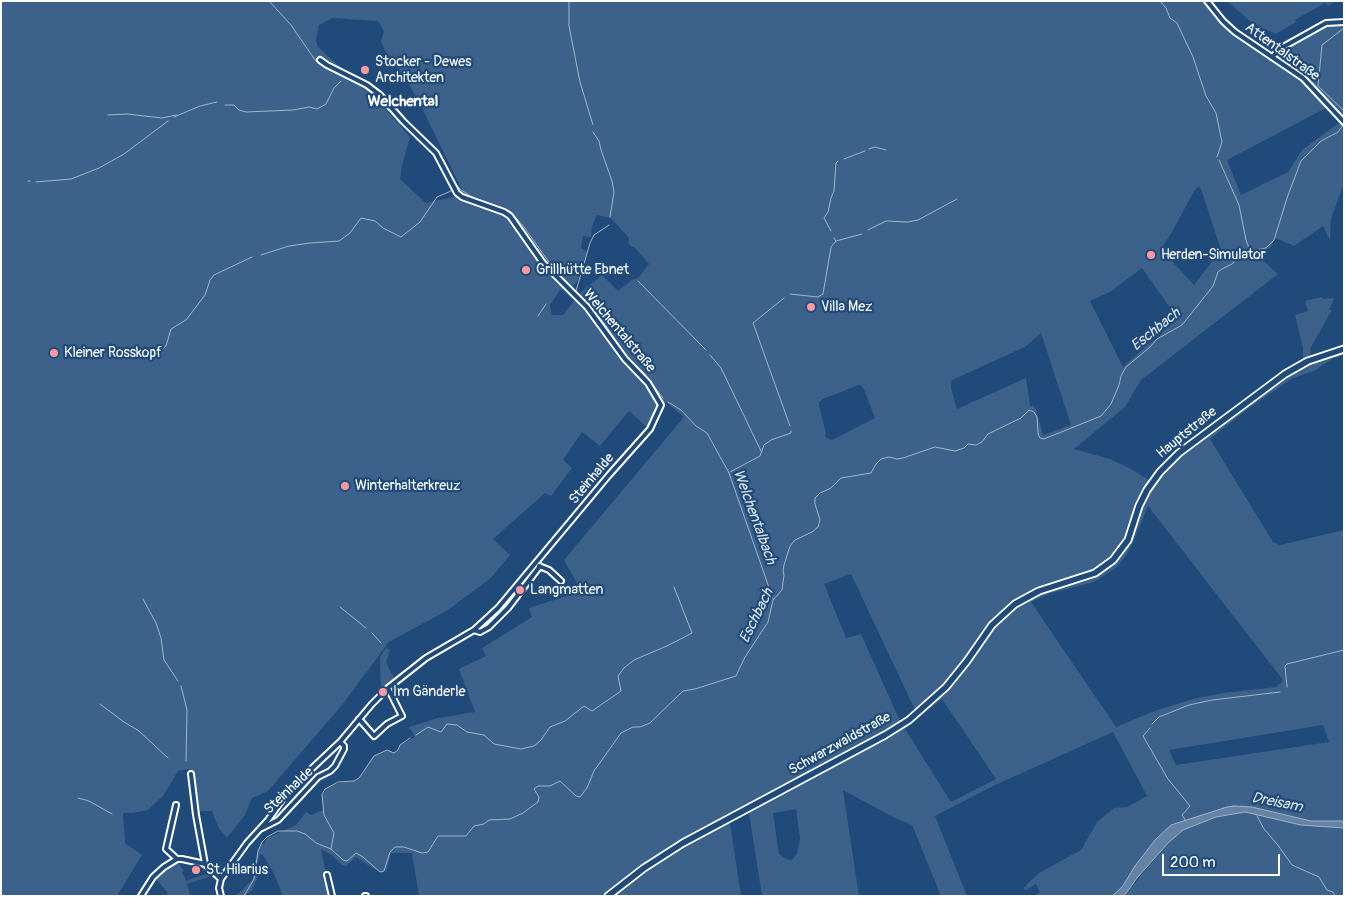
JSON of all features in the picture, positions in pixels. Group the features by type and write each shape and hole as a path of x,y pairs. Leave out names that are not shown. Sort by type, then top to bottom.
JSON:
{"main road":[{"name":"Hauptstraße","path":"1057,584 1095,573 1113,560 1128,540 1139,506 1147,490 1160,472 1179,453 1285,374 1308,361 1344,349"},
{"name":"Schwarzwaldstraße","path":"608,896 649,864 682,843 885,735 909,720 946,687 992,625 1004,613 1029,595 1057,584"}],"street":[{"name":"Attentalstraße","path":"1207,1 1223,21 1235,32 1303,78 1343,121"},
{"path":"1272,57 1283,47 1326,24 1344,22"},
{"name":"Welchentalstraße","path":"320,60 344,75 367,85 380,95 402,122 436,152 456,192 510,216 543,263 587,307 625,359 648,382 660,405"},
{"name":"Steinhalde","path":"221,879 246,843 268,820 294,785 340,742 388,688 426,658 474,630 510,596 609,475 650,429 660,405"},
{"path":"535,564 550,570 561,581"},
{"name":"Steinhalde","path":"474,630 480,632 489,627 508,608 540,566"},
{"path":"359,719 374,736 387,724 402,716 388,688"},
{"name":"Steinhalde","path":"258,830 278,820 318,777 335,766 344,749 340,742"},
{"path":"191,774 205,864"},
{"path":"176,805 166,845 168,851 177,859"},
{"path":"141,896 154,877 164,867 177,859 205,864 221,879 219,888 221,896"},
{"path":"327,875 332,896"}],"shaded area":[{"path":"1,1 1217,1 1213,4 1222,16 1220,21 1236,35 1275,61 1278,58 1278,52 1284,46 1327,25 1344,24 1344,119 1340,122 1344,125 1344,183 1331,219 1330,240 1323,226 1294,246 1275,238 1271,247 1257,255 1278,274 1141,380 1125,407 1074,449 1110,459 1149,480 1160,467 1181,449 1236,407 1303,360 1303,348 1295,315 1308,311 1305,301 1321,297 1324,299 1334,298 1329,310 1332,310 1311,347 1310,354 1314,356 1344,346 1344,355 1333,358 1314,371 1293,378 1249,408 1210,439 1273,542 1280,545 1344,530 1344,821 1311,821 1227,807 1171,825 1155,840 1122,887 1112,896 1035,896 1040,892 1036,884 1026,890 1023,888 1039,873 1081,850 1097,822 1114,808 1127,807 1147,796 1113,732 993,786 935,816 967,896 941,896 912,825 843,790 859,896 762,896 749,813 730,823 741,896 419,896 412,853 391,853 387,870 382,872 356,857 346,866 342,865 333,856 321,849 326,873 322,873 330,896 283,896 274,874 263,855 260,854 257,865 259,874 252,890 245,896 234,896 253,879 254,865 261,844 264,844 267,838 296,825 306,812 311,815 323,810 322,797 325,789 332,785 359,779 373,756 388,750 394,753 399,750 400,745 415,737 409,727 438,718 475,712 459,669 486,656 482,648 532,617 529,608 579,592 578,585 564,560 684,417 666,402 662,407 656,409 647,427 629,411 600,446 582,432 563,460 572,468 551,496 545,493 493,539 510,555 491,578 448,610 389,642 342,705 268,791 252,798 245,815 227,838 218,827 212,811 199,811 195,776 188,769 178,771 163,796 148,810 123,813 125,843 142,855 117,896 1,896","holes":["332,18 378,21 384,31 381,41 387,56 404,76 418,100 462,190 458,196 426,203 400,179 410,137 368,89 348,78 340,67 318,47 316,40 319,25","1328,107 1340,122 1302,150 1288,172 1241,195 1227,160","1199,186 1221,250 1194,285 1161,249 1194,191","597,215 611,218 629,238 628,244 635,248 649,264 638,278 632,280 618,291 602,275 579,294 572,287 577,282 587,252 581,248 583,236 591,237 592,226","1142,268 1175,315 1160,336 1123,367 1090,301 1110,292","560,290 563,290 574,301 563,315 552,315 550,305","1041,333 1071,425 1043,435 1036,409 1030,406 1026,378 957,409 951,388 952,380 1025,347","859,385 863,387 875,418 832,440 825,437 826,433 819,402","1148,506 1283,680 1281,683 1276,687 1223,693 1193,699 1157,710 1116,727 1031,602 1051,593 1094,582 1117,567 1127,554","851,574 915,710 900,721 861,634 846,638 824,584","942,699 996,779 951,802 905,729","1323,725 1329,742 1176,765 1169,750","796,809 800,838 797,854 790,860 779,854 773,813"]},
{"path":"1227,1 1334,2 1328,6 1325,3 1295,20 1296,22 1276,34 1252,23"},
{"path":"386,648 390,650 386,662 394,678 381,690 380,657"},
{"name":"Dreisam","path":"1234,806 1252,807 1311,821 1344,821 1344,828 1301,825 1245,812 1216,817 1183,830 1168,843 1124,896 1112,896 1122,887 1155,840 1171,825"},
{"path":"1245,812 1301,825 1344,828 1344,896 1124,896 1168,843 1183,830 1216,817"},
{"path":"177,861 184,871 182,872 186,881 209,873 211,876 187,884 190,894 188,896 166,896 168,893 155,878 162,870"}],"waterway":[{"name":"Welchentalbach","path":"269,1 291,25 315,60 331,70"},
{"path":"569,1 569,26 580,82 593,125"},
{"path":"1160,1 1166,8 1170,18 1177,23 1193,57 1206,96 1216,113 1222,142 1217,157"},
{"path":"1344,28 1322,45 1318,86 1344,111"},
{"name":"Welchentalbach","path":"348,74 374,87 384,95 400,115"},
{"path":"225,105 234,105 239,110 246,112 293,110 309,107 317,109 326,104 334,88 341,81"},
{"path":"174,117 200,106 217,102"},
{"path":"108,115 127,114 162,118 176,115"},
{"path":"36,182 71,179 99,168 124,154 168,121"},
{"name":"Eschbach","path":"244,896 254,879 258,851 262,842 278,831 297,831 305,834 316,843 331,849 343,860 347,861 356,853 380,872 384,871 390,852 395,847 404,847 422,853 428,852 438,836 466,836 474,826 484,824 489,820 510,819 523,813 538,802 539,797 534,789 538,786 550,786 560,781 576,796 580,797 587,788 594,771 621,733 633,727 640,727 650,723 683,691 736,676 745,657 768,622 773,600 782,590 784,565 790,546 795,540 818,527 820,520 815,498 820,493 831,488 841,478 871,473 881,459 889,457 903,458 935,447 955,451 964,448 968,444 976,445 982,442 988,434 1021,418 1029,410 1034,412 1037,417 1038,433 1040,438 1044,439 1101,416 1111,404 1126,367 1157,339 1182,325 1213,286 1218,272 1232,264 1241,253 1266,248 1274,240 1301,161 1321,141 1338,132 1344,124"},
{"name":"Welchentalbach","path":"412,127 430,144"},
{"path":"593,132 599,141 612,181 614,192 610,217"},
{"path":"869,149 875,147 886,150"},
{"path":"844,159 865,151"},
{"name":"Welchentalbach","path":"439,152 443,162"},
{"path":"1219,160 1239,205 1250,251"},
{"path":"831,231 824,218 828,212 834,191 836,163 838,161"},
{"name":"Welchentalbach","path":"453,181 461,190 477,200"},
{"path":"261,255 289,246 339,241 350,233 361,218 375,221 383,228 401,237 420,222 437,197 458,188"},
{"path":"868,230 886,221 908,222 918,220 957,199"},
{"name":"Welchentalbach","path":"490,205 510,211 524,227 556,272 576,293"},
{"path":"576,291 590,243 594,235 609,225"},
{"path":"836,241 862,234"},
{"path":"790,294 818,297 823,294 831,247 836,241 834,238"},
{"path":"145,351 161,350 166,346 171,329 186,320 205,295 210,280 214,275 252,257"},
{"path":"638,281 706,350"},
{"name":"Welchentalbach","path":"581,297 602,320 628,358 644,373 663,398"},
{"path":"784,298 753,323 790,426"},
{"path":"538,316 546,304"},
{"path":"710,355 721,368 761,451"},
{"name":"Welchentalbach","path":"668,402 681,410 696,426 707,433 729,473 773,599"},
{"path":"730,472 760,456 764,445 771,440 791,433 791,431"},
{"path":"416,735 428,727 441,732 447,724 457,725 467,732 484,735 494,744 521,749 534,746 550,727 565,721 584,706 592,711 621,691 618,676 634,660 692,633 674,587"},
{"path":"143,599 156,623 161,638 164,660 178,681"},
{"path":"340,607 366,628"},
{"path":"372,633 381,643"},
{"path":"1287,687 1285,666 1287,664 1344,650"},
{"path":"181,686 187,710 186,761"},
{"path":"1152,724 1159,717 1189,705 1212,700 1280,692"},
{"path":"100,704 139,731 168,758"},
{"path":"1150,728 1143,736 1168,779 1190,806 1182,815 1186,821"},
{"path":"331,849 334,833 324,815 322,794 325,789 338,782 354,781 359,778 374,756 387,750 394,753 400,745 410,738"},
{"path":"78,798 89,801 112,814"},
{"path":"1257,816 1264,829 1292,865 1319,877 1327,890 1333,892 1335,896"}],"place":[{"name":"Stocker - Dewes Architekten","path":"365,70"},
{"name":"Herden-Simulator","path":"1151,255"},
{"name":"Grillhütte Ebnet","path":"526,270"},
{"name":"Villa Mez","path":"811,307"},
{"name":"Kleiner Rosskopf","path":"54,353"},
{"name":"Winterhalterkreuz","path":"345,486"},
{"name":"Langmatten","path":"520,590"},
{"name":"Im Gänderle","path":"383,692"},
{"name":"St. Hilarius","path":"196,870"}],"district":[{"name":"Welchental","path":"403,102"}]}
